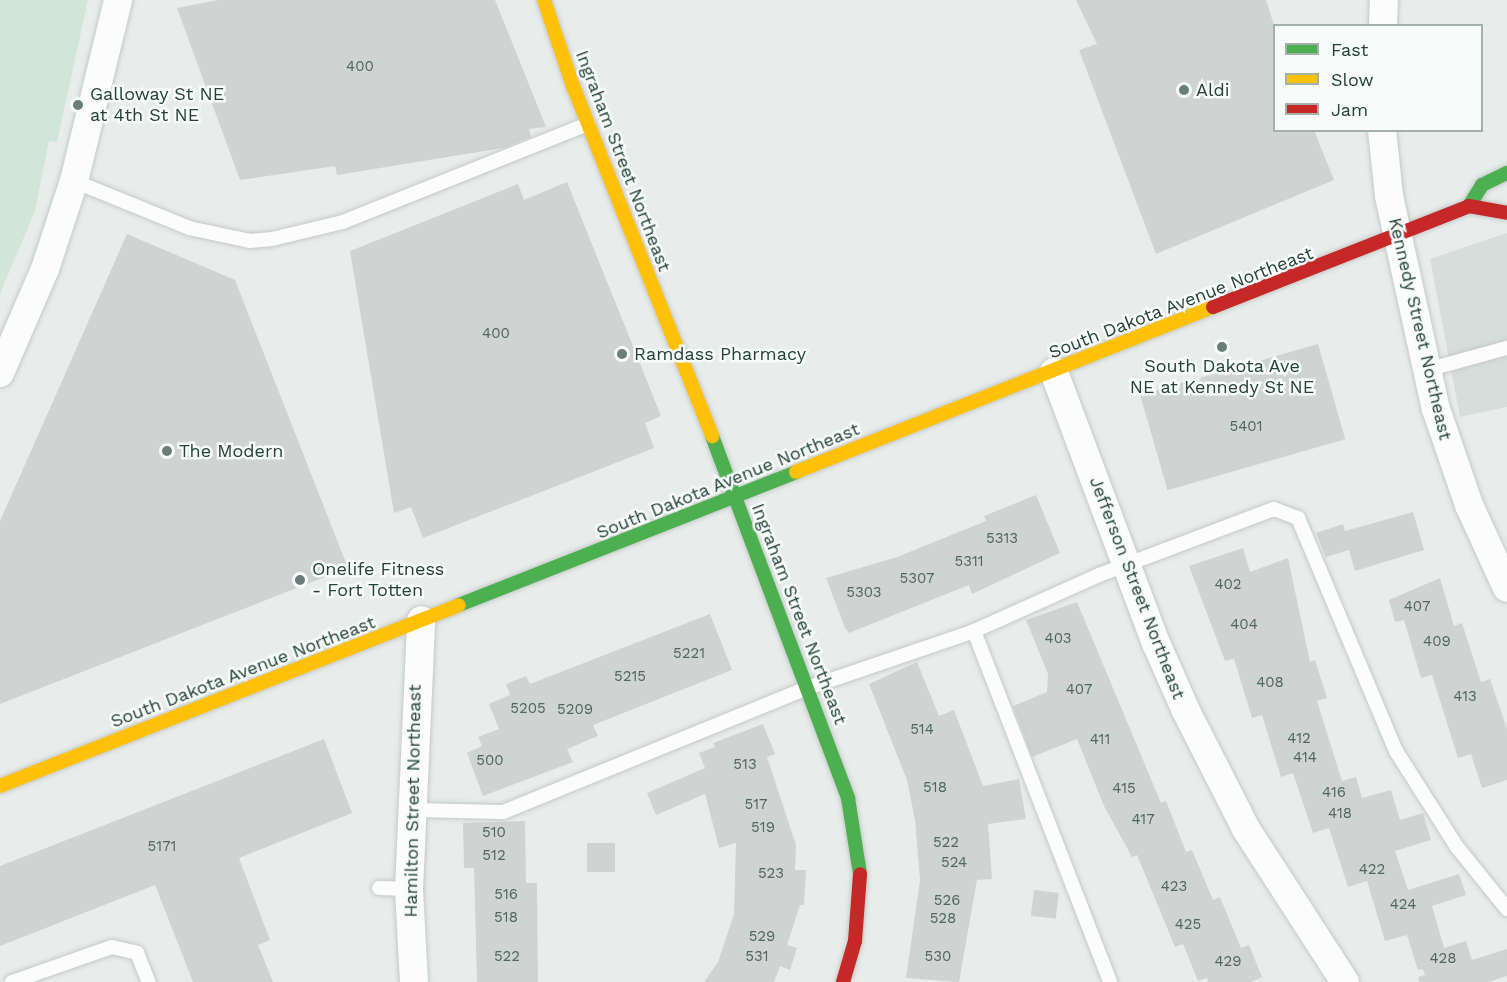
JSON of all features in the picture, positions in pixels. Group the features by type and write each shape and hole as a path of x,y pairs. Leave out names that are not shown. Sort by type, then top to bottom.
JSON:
{"main road":[{"name":"Ingraham Street Northeast","path":"544,0 588,124 736,497 848,798 860,862 859,922 843,982"},
{"name":"South Dakota Avenue Northeast","path":"0,786 1398,238 1469,206 1482,185 1507,173"},
{"path":"1469,206 1507,213"}],"street":[{"path":"0,372 45,269 74,181 118,0"},
{"path":"1383,24 1384,0"},
{"name":"Kennedy Street Northeast","path":"1382,132 1398,238 1427,370 1456,470 1506,581"},
{"name":"Jefferson Street Northeast","path":"1054,372 1156,643 1228,796 1345,982"},
{"name":"Hamilton Street Northeast","path":"414,982 409,889 420,620"}],"lane":[{"path":"74,181 189,228 250,241 272,240 343,222 588,124"},
{"path":"1427,370 1507,348"},
{"path":"412,810 503,812 807,688 974,632 1127,565 1274,509 1298,518 1396,751 1457,846 1507,909"},
{"path":"974,632 1110,982"},
{"path":"379,888 409,889"},
{"path":"12,982 112,947 137,952 150,982"}],"shaded area":[{"path":"1507,233 1507,407 1460,417 1430,259"}],"green space":[{"path":"0,0 88,0 57,142 49,141 35,211 0,294"}],"building":[{"path":"218,0 495,0 546,127 529,129 531,137 503,148 337,175 335,166 240,180 177,8"},
{"name":"Aldi","path":"1076,0 1266,0 1274,24 1273,132 1315,132 1334,180 1156,254 1079,50 1097,44"},
{"path":"567,182 661,416 645,423 654,448 423,538 411,507 394,513 350,251 518,184 524,200"},
{"name":"The Modern","path":"127,234 235,280 348,568 0,704 0,521"},
{"path":"1318,344 1345,439 1167,490 1140,395"},
{"path":"1036,495 1060,553 972,594 969,585 849,633 845,628 826,578 897,557 986,521 984,516"},
{"path":"1413,512 1424,550 1355,571 1349,550 1326,557 1316,533 1343,524 1345,531"},
{"path":"1243,548 1250,572 1288,558 1310,662 1315,660 1327,698 1317,701 1342,781 1356,777 1362,798 1391,790 1400,820 1423,813 1431,840 1395,851 1408,890 1459,874 1466,895 1432,906 1444,948 1466,941 1472,960 1507,949 1507,976 1488,982 1419,982 1418,977 1425,975 1423,969 1418,970 1407,935 1385,941 1367,881 1348,887 1329,828 1313,833 1293,773 1281,777 1262,715 1252,718 1234,659 1225,661 1189,566"},
{"path":"1440,578 1454,626 1462,623 1481,682 1490,679 1507,729 1507,780 1482,788 1471,754 1458,758 1432,675 1421,678 1404,620 1395,622 1389,600"},
{"path":"1077,602 1161,803 1166,801 1186,852 1192,850 1213,900 1220,897 1241,948 1249,945 1262,977 1251,982 1208,982 1207,978 1198,981 1183,944 1175,947 1137,855 1132,857 1104,806 1077,739 1032,757 1013,706 1047,692 1048,674 1026,620"},
{"path":"710,614 732,670 593,725 598,736 567,749 573,762 483,796 467,753 482,746 478,737 499,729 489,704 510,695 506,684 526,676 530,684"},
{"path":"917,662 939,716 954,710 983,786 1019,779 1026,819 988,824 992,879 977,880 959,982 906,978 920,880 915,820 907,780 869,684"},
{"path":"763,724 775,754 767,757 796,845 795,870 806,870 804,905 800,905 787,945 797,948 790,970 780,966 774,982 704,982 718,962 734,914 736,843 719,848 705,794 656,815 647,793 705,768 699,753 715,747 713,743"},
{"path":"324,739 352,813 239,858 270,940 258,945 273,982 193,982 155,885 0,946 0,866"},
{"path":"525,821 526,883 537,883 538,982 477,982 474,868 464,868 463,823"},
{"path":"587,843 615,843 615,872 587,872"},
{"path":"1034,890 1059,893 1056,919 1031,916"}],"traffic: fast":[{"path":"1469,206 1482,185 1507,173"},
{"path":"712,436 848,798 860,874"},
{"path":"459,605 796,472"}],"traffic: slow":[{"path":"544,0 573,86 712,436"},
{"path":"796,472 1213,307"},
{"path":"0,786 459,605"}],"traffic: jam":[{"path":"1213,307 1469,206 1507,213"},
{"path":"843,982 855,941 860,874"}],"place":[{"name":"Aldi","path":"1184,90"},
{"name":"Galloway St NE at 4th St NE","path":"78,105"},
{"name":"South Dakota Ave NE at Kennedy St NE","path":"1222,347"},
{"name":"Ramdass Pharmacy","path":"622,354"},
{"name":"The Modern","path":"167,451"},
{"name":"Onelife Fitness - Fort Totten","path":"300,580"}]}
